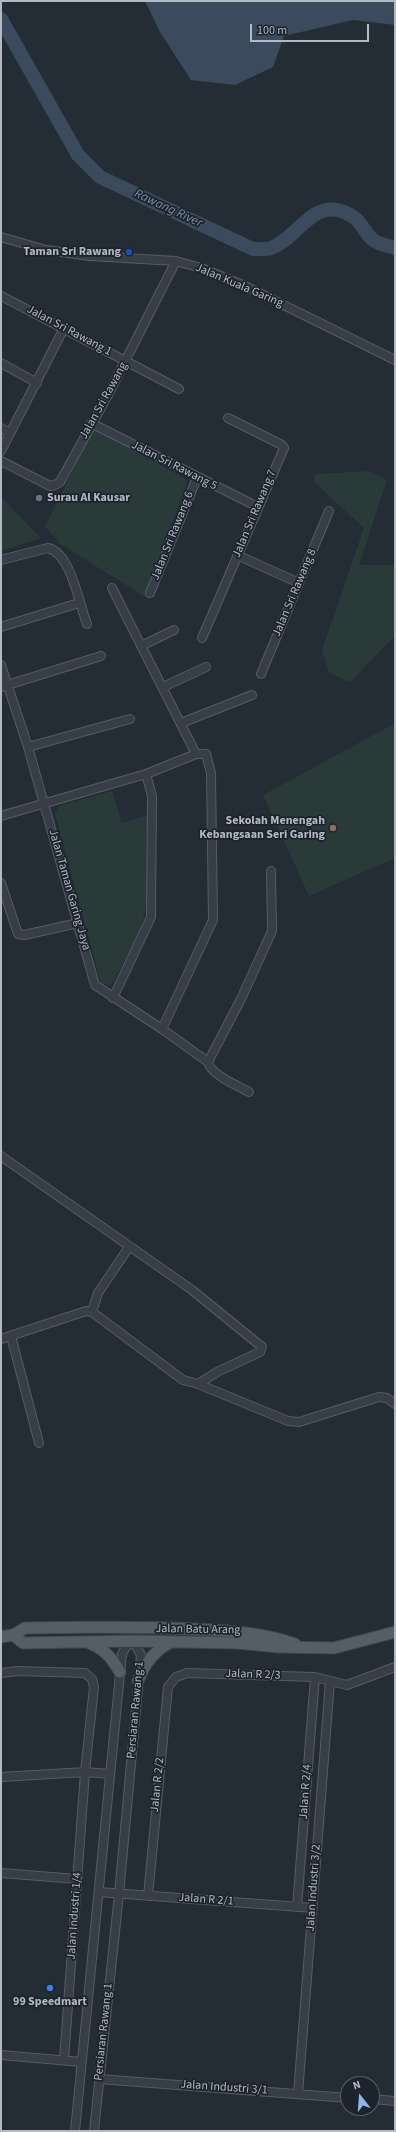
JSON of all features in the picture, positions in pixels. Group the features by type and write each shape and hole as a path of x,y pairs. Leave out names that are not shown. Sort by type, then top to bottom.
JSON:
{"main road":[{"path":"114,1627 126,1633 133,1641 152,1628"},
{"path":"1,1637 13,1635 25,1628 114,1627 224,1630 280,1639 299,1646"},
{"name":"Jalan Batu Arang","path":"13,1635 23,1643 133,1641 237,1643 279,1647 299,1646 334,1648 395,1632"},
{"path":"86,1642 102,1648 112,1658 120,1672"},
{"path":"138,1682 143,1668 150,1658 160,1648 171,1642"}],"street":[{"name":"Jalan Kuala Garing","path":"1,237 46,250 90,256 176,261 200,268 245,286 395,360"},
{"name":"Jalan Sri Rawang","path":"1,461 50,486 60,482 91,423 126,362 176,261"},
{"name":"Jalan Sri Rawang 1","path":"1,296 179,389"},
{"path":"1,451 64,328"},
{"path":"1,363 37,383"},
{"name":"Jalan Sri Rawang 7","path":"202,638 284,448 282,445 228,418"},
{"name":"Jalan Sri Rawang 5","path":"91,423 197,478 258,507"},
{"path":"1,428 10,433"},
{"name":"Jalan Sri Rawang 6","path":"150,593 197,478"},
{"name":"Jalan Sri Rawang 8","path":"261,674 330,511"},
{"path":"1,560 48,548 54,549 67,565 87,624"},
{"path":"238,555 299,583"},
{"path":"112,588 196,754"},
{"path":"1,627 79,603"},
{"path":"141,646 174,630"},
{"path":"4,686 101,656"},
{"name":"Jalan Taman Garing Jaya","path":"1,665 4,686 28,747 95,985 113,998 162,1028 208,1062 209,1066 217,1074 249,1092"},
{"path":"162,687 206,667"},
{"path":"181,723 252,695"},
{"path":"28,747 130,719"},
{"path":"1,816 146,774 196,754 206,754 210,773 213,920 162,1028"},
{"path":"113,998 151,917 152,796 146,774"},
{"path":"208,1062 241,999 272,932 271,871"},
{"path":"1,883 18,934 24,935 78,923"},
{"path":"1,1156 192,1290 262,1347 260,1352 219,1371 198,1384"},
{"path":"92,1312 98,1293 129,1247"},
{"path":"1,1339 86,1311 92,1312 183,1380 198,1384 288,1422 299,1422 379,1397 387,1398 395,1404"},
{"path":"11,1336 39,1443"},
{"name":"Persiaran Rawang 1","path":"75,2131 122,1654 126,1647 133,1641 141,1655 119,1894 94,2131"},
{"name":"Jalan R 2/3","path":"176,1677 187,1673 315,1677 347,1685 395,1667"},
{"name":"Jalan Industri 1/4","path":"1,1673 18,1671 85,1673 92,1679 94,1688 85,1772 64,2060"},
{"name":"Jalan R 2/2","path":"148,1896 168,1687 176,1677"},
{"name":"Jalan R 2/4","path":"297,1907 315,1677"},
{"name":"Jalan Industri 3/2","path":"298,2094 330,1681"},
{"path":"1,1777 85,1772 110,1774"},
{"path":"1,1873 77,1879"},
{"name":"Jalan R 2/1","path":"99,1892 313,1908"},
{"path":"1,2055 82,2062"},
{"name":"Jalan Industri 3/1","path":"99,2079 340,2097"},
{"path":"380,2100 395,2101"}],"shaded area":[{"path":"94,429 188,480 145,597 59,543 45,526"},
{"path":"370,471 387,480 359,565 395,565 395,636 350,682 329,673 322,650 364,528 313,481 316,474"},
{"path":"1,497 41,538 1,551"},
{"name":"Sekolah Menengah Kebangsaan Seri Garing","path":"395,723 395,858 309,896 263,795"},
{"path":"112,791 122,823 147,815 148,869 147,897 143,920 134,942 110,986 101,983 55,814 59,806"}],"water":[{"path":"145,1 395,1 395,25 353,20 284,36 273,67 235,85 191,80 160,32"}],"waterway":[{"name":"Rawang River","path":"1,19 78,155 100,177 253,249 271,248 281,243 314,215 333,209 344,212 355,218 374,241 395,248"}],"place":[{"name":"Taman Sri Rawang","path":"129,252"},
{"name":"Surau Al Kausar","path":"39,498"},
{"name":"Sekolah Menengah Kebangsaan Seri Garing","path":"333,828"},
{"name":"99 Speedmart","path":"50,1988"}]}
